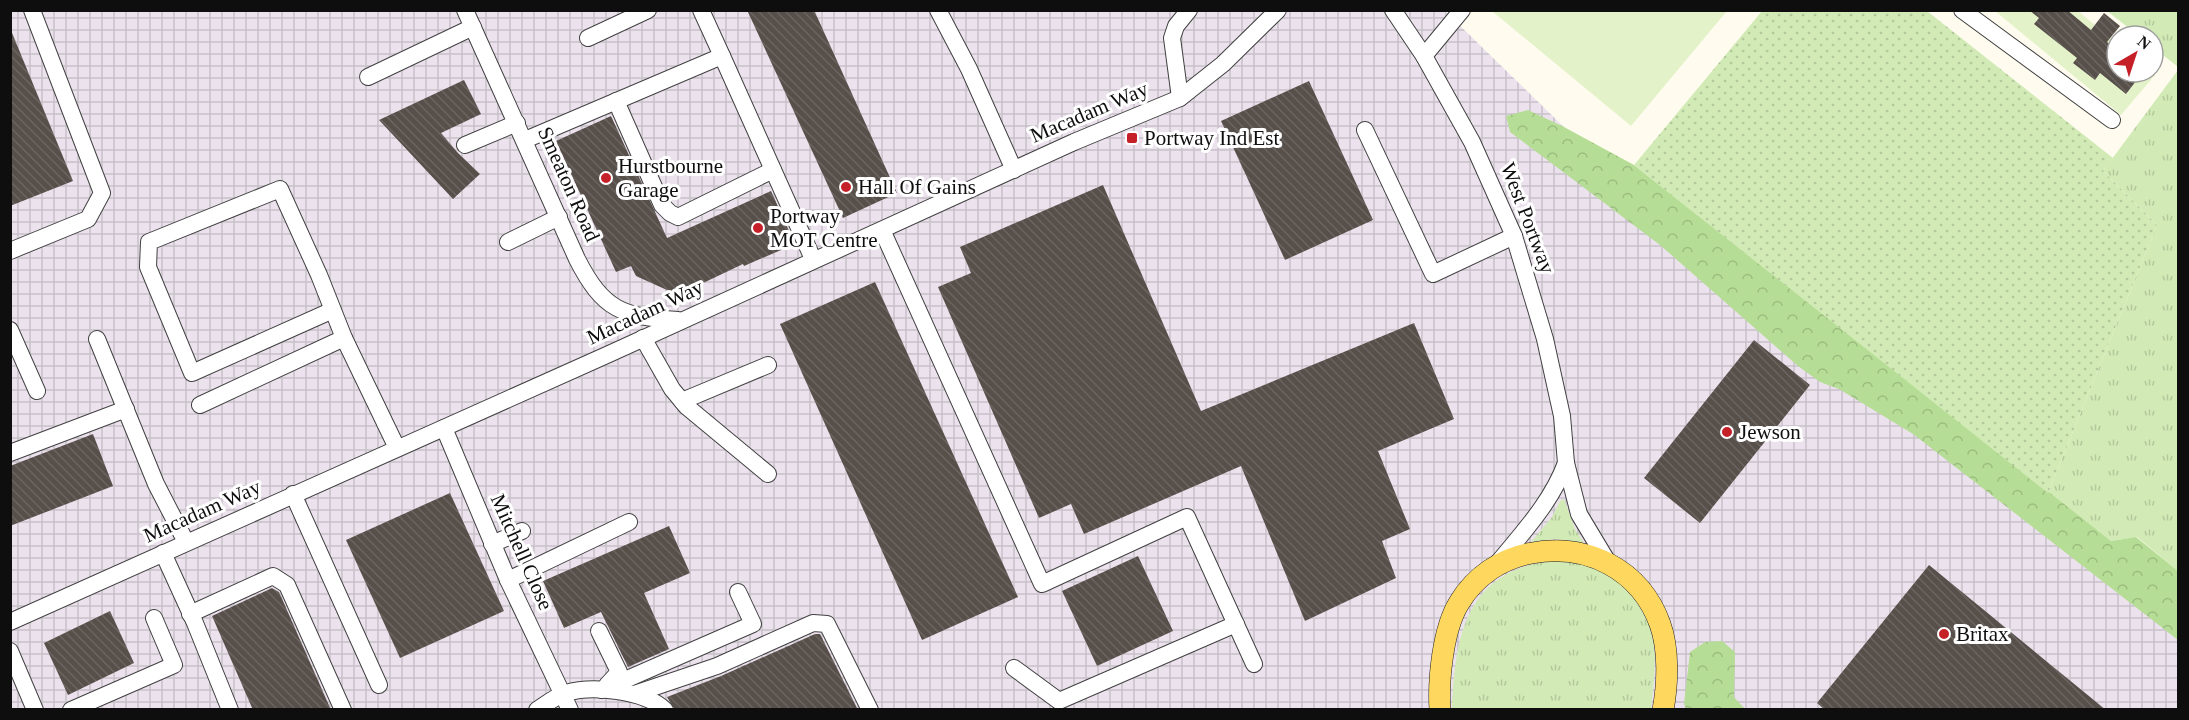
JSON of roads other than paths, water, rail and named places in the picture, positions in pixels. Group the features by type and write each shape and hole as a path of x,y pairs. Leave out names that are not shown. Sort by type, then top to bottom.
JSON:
{"main road":[{"path":"1437,706 1446,642 1457,605 1474,583 1496,565 1518,556 1548,550 1581,552 1609,564 1636,585 1653,608 1664,638 1665,706"}],"street":[{"path":"10,251 88,219 102,193 32,10"},
{"name":"Smeaton Road","path":"465,10 587,278 602,298 621,311 648,318 679,320"},
{"path":"588,38 648,10"},
{"path":"701,10 813,260"},
{"path":"938,10 969,69 1014,170"},
{"path":"1180,98 1172,38 1176,26 1189,10"},
{"name":"Macadam Way","path":"10,622 643,339 679,320 1074,142 1180,98 1223,64 1278,10"},
{"path":"1383,10 1397,17"},
{"path":"1424,56 1462,10"},
{"path":"1962,10 2112,120"},
{"name":"West Portway","path":"1397,17 1424,56 1472,142 1514,236 1537,309 1557,388 1566,464 1580,514 1609,564"},
{"path":"368,77 473,27"},
{"path":"525,140 722,56"},
{"path":"616,100 662,205 678,217 773,170"},
{"path":"465,145 517,123"},
{"path":"1365,130 1433,274 1514,236"},
{"path":"333,310 192,373 148,267 149,242 280,189 333,310 344,338 397,448"},
{"path":"508,242 560,217"},
{"path":"882,230 1042,584 1187,517 1254,664"},
{"path":"10,330 37,391"},
{"path":"200,405 344,338"},
{"path":"97,339 156,484 186,542"},
{"path":"643,339 672,389 682,400 703,421 768,474"},
{"path":"682,400 768,365"},
{"path":"10,453 126,409"},
{"name":"Mitchell Close","path":"444,428 508,580 570,710"},
{"path":"1496,565 1539,512 1559,481 1566,464"},
{"path":"293,494 379,686"},
{"path":"508,580 629,522"},
{"path":"492,544 522,531"},
{"path":"163,553 230,710"},
{"path":"190,614 273,576 287,585 343,710"},
{"path":"602,690 753,624 738,592"},
{"path":"71,710 174,665 154,618"},
{"path":"634,694 717,666 813,623 827,624 870,710"},
{"path":"1014,668 1059,701 1236,624"},
{"path":"599,631 619,672 602,690"},
{"path":"10,651 35,710"},
{"path":"537,710 563,694 579,690 634,694 658,703 665,710"}],"place":[{"name":"Portway Ind Est","path":"1132,138"},
{"name":"Hurstbourne Garage","path":"606,178"},
{"name":"Hall Of Gains","path":"846,187"},
{"name":"Portway MOT Centre","path":"758,228"},
{"name":"Jewson","path":"1727,432"},
{"name":"Britax","path":"1944,634"}]}
